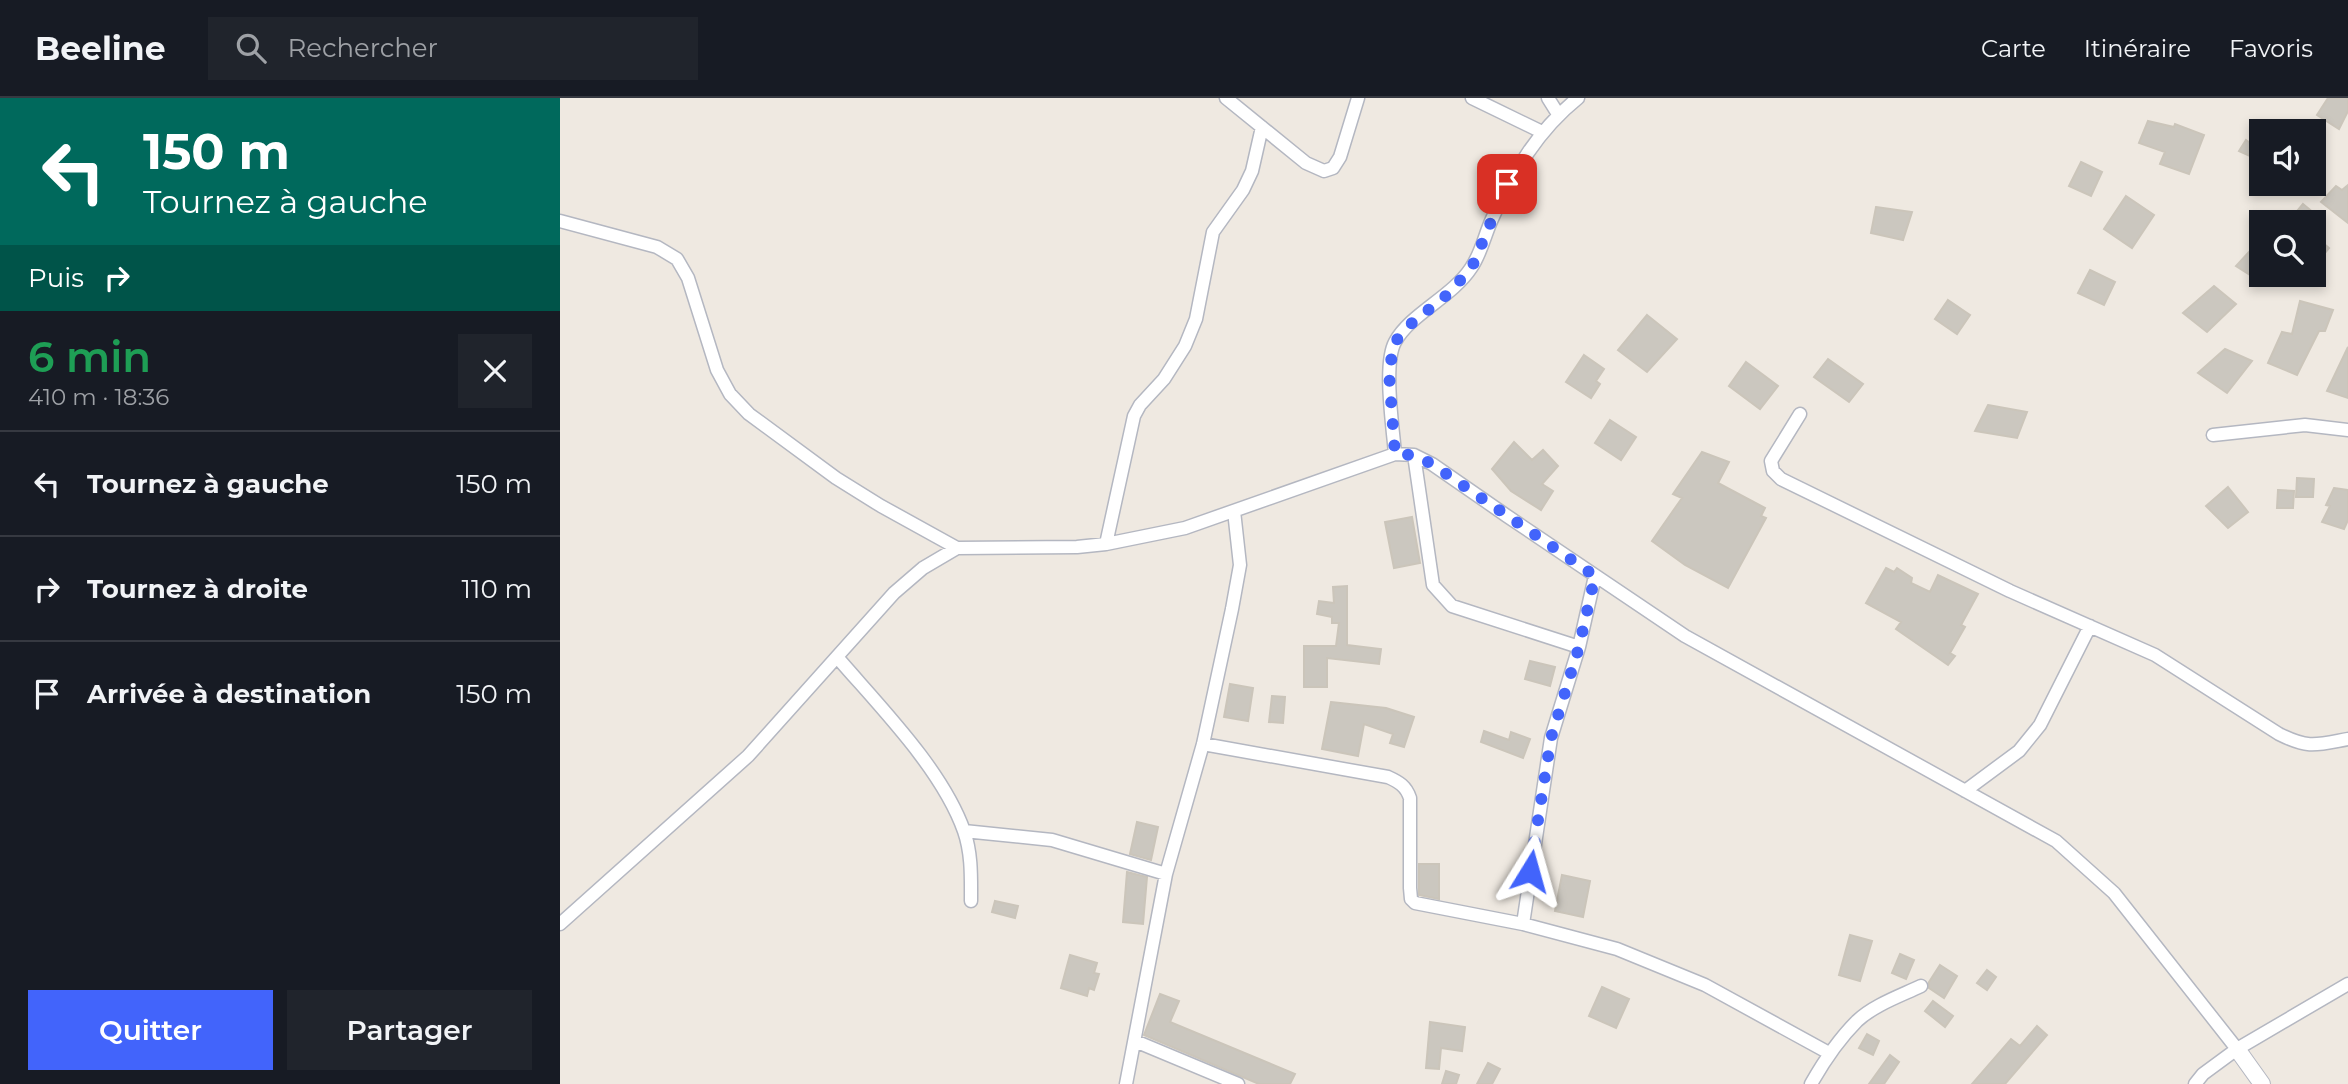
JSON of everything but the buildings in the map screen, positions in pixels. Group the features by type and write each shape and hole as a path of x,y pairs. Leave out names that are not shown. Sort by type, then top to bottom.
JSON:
{"street":[{"path":"1226,98 1306,163 1324,171 1334,168 1340,157 1358,98"},
{"path":"1472,98 1542,132"},
{"path":"1548,98 1558,114"},
{"path":"1395,454 1389,373 1394,343 1412,323 1448,294 1472,267 1507,184 1542,132 1558,114 1578,98"},
{"path":"1106,544 1134,416 1140,405 1164,379 1185,346 1196,319 1213,232 1243,190 1252,171 1262,127"},
{"path":"560,220 657,247 677,259 688,278 717,370 730,394 749,414 836,478 880,506 957,548 1077,547 1106,544 1185,528 1395,454 1414,455 1432,464 1685,636 2056,841 2114,893 2262,1084"},
{"path":"1800,414 1771,461 1773,471 1781,479 2010,591 2155,655 2267,727 2297,743 2312,746 2348,739"},
{"path":"2213,435 2305,425 2348,430"},
{"path":"1414,455 1433,585 1440,594 1452,606 1579,647"},
{"path":"1126,1084 1166,874 1203,744 1233,609 1240,565 1234,511"},
{"path":"560,924 748,756 894,593 923,568 957,548"},
{"path":"1523,924 1551,738 1579,647 1595,576"},
{"path":"1965,791 2019,751 2040,725 2090,626"},
{"path":"837,657 902,733 929,768 950,802 964,831 970,856 971,901"},
{"path":"1203,744 1388,777 1402,784 1410,798 1410,888 1411,899 1415,903 1523,924 1617,949 1705,985 1829,1053"},
{"path":"964,831 1052,840 1166,874"},
{"path":"2195,1084 2203,1074 2237,1049 2348,984"},
{"path":"1811,1084 1829,1053 1858,1020 1920,986"},
{"path":"1135,1041 1238,1084"}],"route":[{"path":"1507,184 1472,267 1448,294 1412,323 1394,343 1389,373 1395,454 1414,455 1432,464 1595,576 1579,647 1551,738 1530,871"}]}
